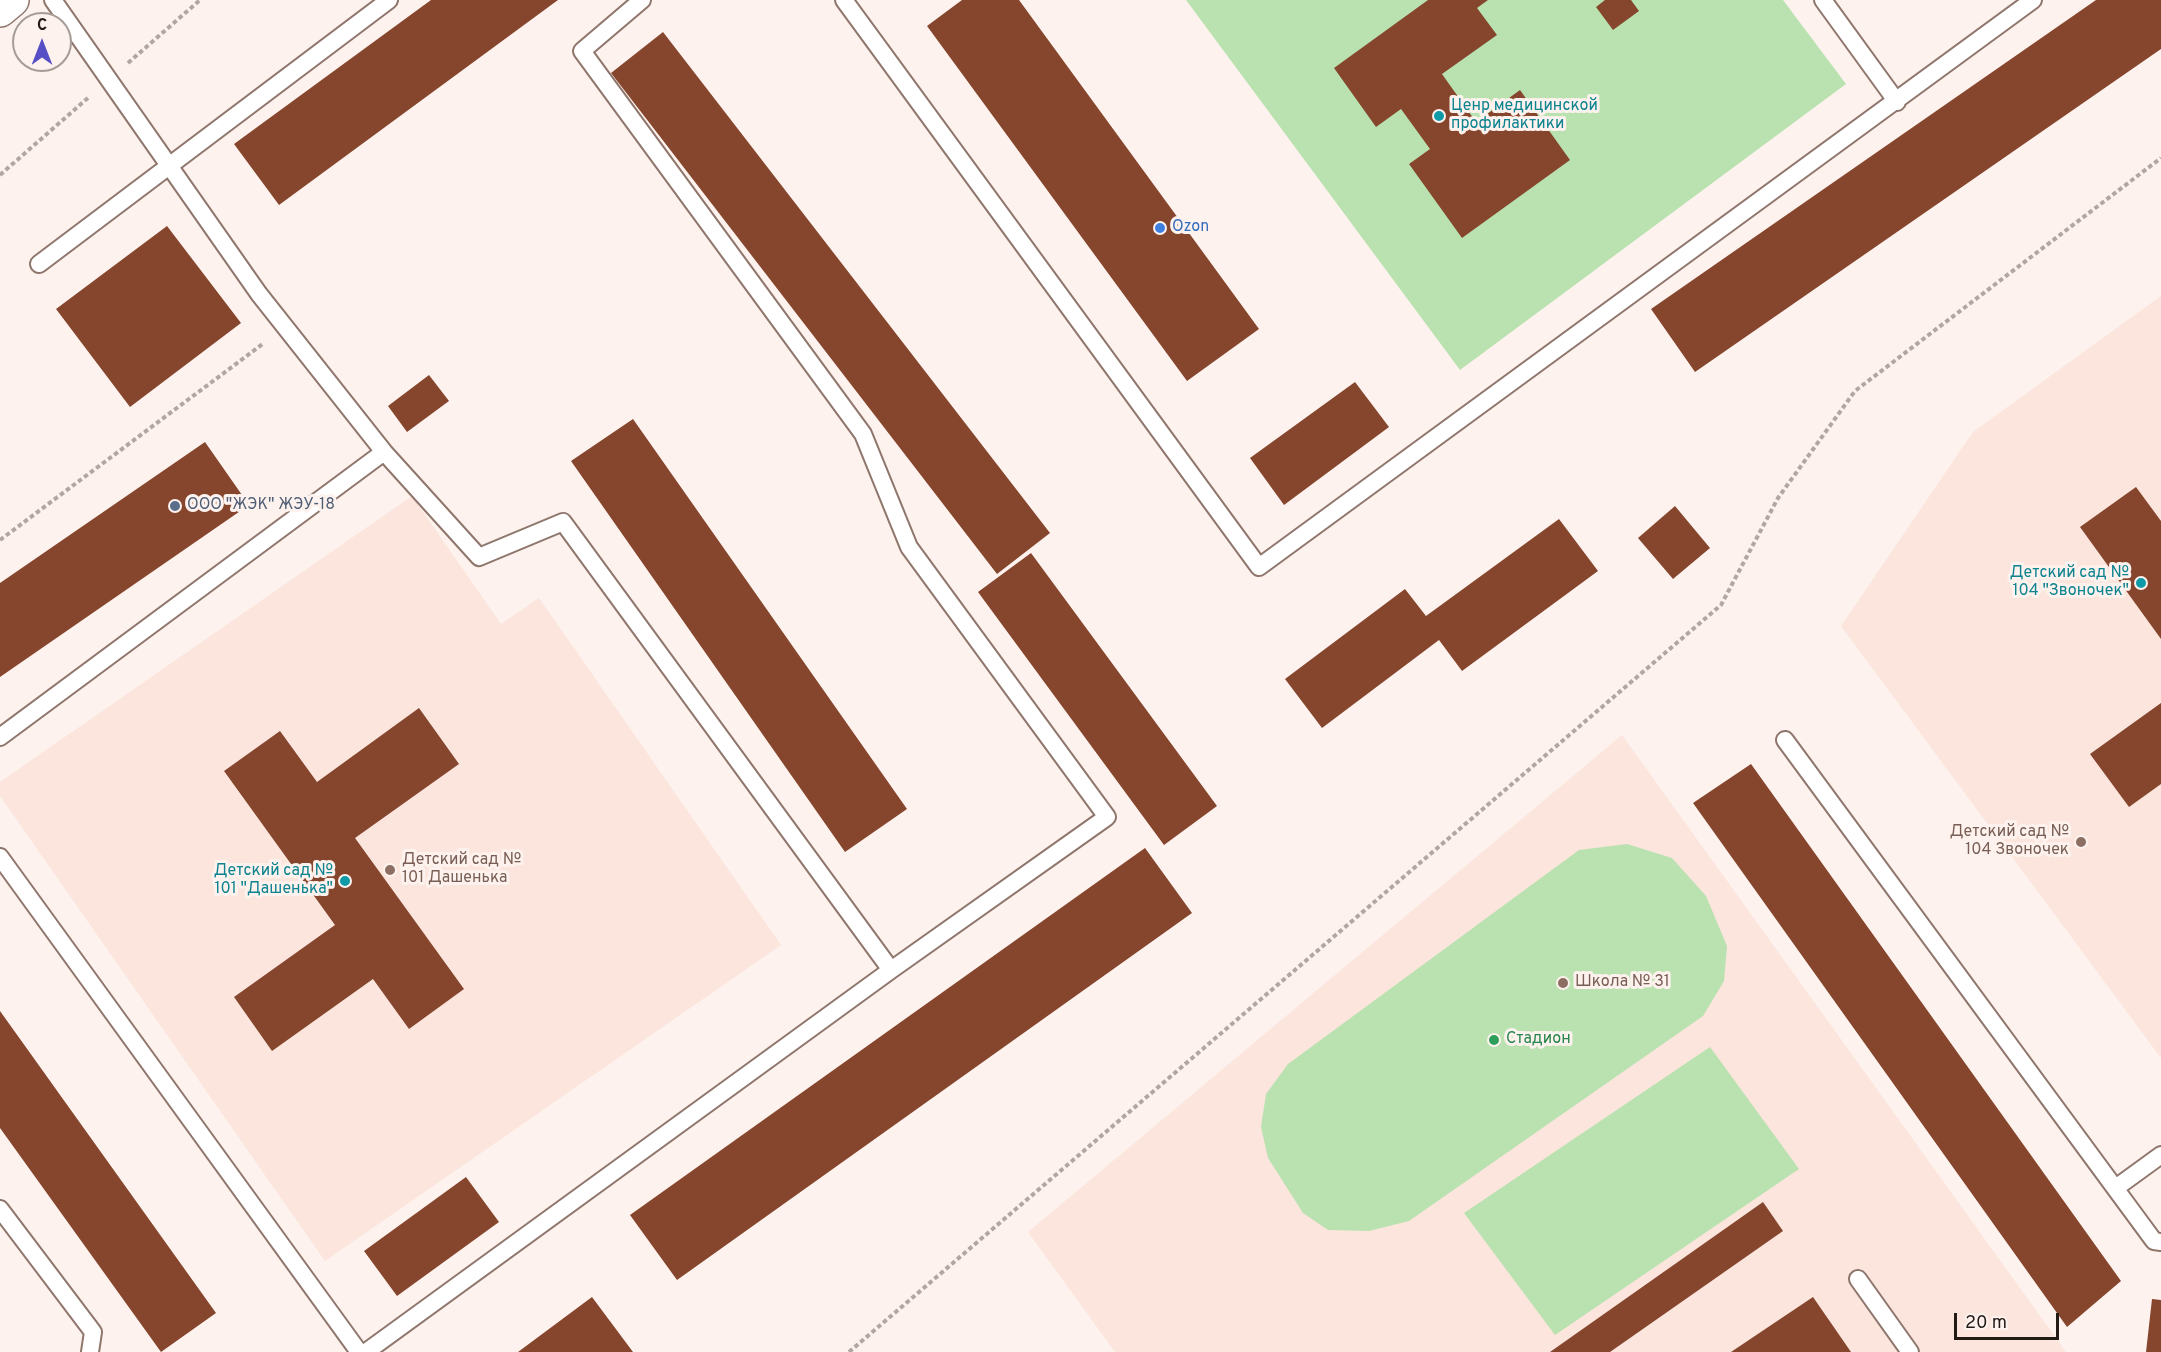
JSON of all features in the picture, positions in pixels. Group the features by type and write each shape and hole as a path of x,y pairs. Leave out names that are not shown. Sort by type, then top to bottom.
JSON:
{"lane":[{"path":"53,0 259,294 384,452 479,557 563,522 891,970"},
{"path":"39,264 389,0"},
{"path":"366,1352 891,970 1107,817 909,547 862,434 582,51 642,0"},
{"path":"844,0 1259,567 1897,102 2033,0"},
{"path":"1823,0 1897,102"},
{"path":"0,737 384,452"},
{"path":"1785,740 2117,1187 2154,1241 2161,1242"},
{"path":"0,857 359,1352"},
{"path":"2117,1187 2161,1155"},
{"path":"0,1209 93,1332 90,1352"},
{"path":"1858,1279 1910,1352"}],"path":[{"path":"849,1352 1721,605 1778,498 1855,391 2161,158"},
{"path":"0,540 286,326"}],"shaded area":[{"name":"Детский сад № 104 Звоночек","path":"2161,296 2161,1058 1841,626 1973,432"},
{"name":"Детский сад № 101 Дашенька","path":"412,496 501,624 539,598 781,945 325,1261 0,796 0,782"},
{"name":"Школа № 31","path":"1622,735 2066,1352 1115,1352 1028,1232"}],"green space":[{"path":"1186,0 1783,0 1846,84 1460,370"},
{"name":"Стадион","path":"1627,844 1672,858 1706,896 1727,946 1724,981 1703,1016 1409,1221 1369,1231 1328,1230 1303,1213 1268,1158 1261,1127 1266,1094 1288,1064 1579,850"},
{"path":"1710,1047 1799,1169 1555,1335 1464,1213"}],"building":[{"path":"431,0 558,0 279,205 234,144"},
{"path":"962,0 1019,0 1259,329 1187,381 927,26"},
{"name":"Ценр медицинской профилактики","path":"1428,0 1488,0 1477,8 1497,35 1442,74 1476,122 1520,90 1570,160 1462,238 1409,164 1430,149 1401,109 1376,127 1334,68"},
{"path":"1605,0 1631,0 1639,11 1613,30 1596,7"},
{"path":"2096,0 2161,0 2161,49 1695,372 1651,309"},
{"path":"663,32 1050,533 997,574 611,73"},
{"path":"167,226 241,323 130,407 56,309"},
{"path":"429,375 449,401 407,432 388,406"},
{"path":"1355,382 1389,427 1284,505 1250,458"},
{"path":"633,419 907,809 845,852 571,461"},
{"path":"205,442 249,505 0,677 0,583"},
{"name":"Детский сад № 104 \"Звоночек\"","path":"2136,487 2161,521 2161,639 2080,527"},
{"path":"1675,506 1710,548 1673,579 1638,538"},
{"path":"1559,519 1598,571 1462,671 1439,640 1322,728 1285,679 1405,589 1426,616"},
{"path":"1031,553 1217,806 1164,845 978,592"},
{"path":"2161,703 2161,784 2129,807 2090,754"},
{"name":"Детский сад № 101 \"Дашенька\"","path":"419,708 459,764 355,838 464,989 409,1029 373,979 272,1051 234,997 335,925 224,771 280,731 317,782"},
{"path":"1751,764 2121,1281 2067,1327 1693,803"},
{"path":"1145,848 1192,913 677,1280 630,1215"},
{"path":"0,1011 216,1313 161,1352 0,1128"},
{"path":"466,1177 499,1222 397,1296 364,1251"},
{"path":"1763,1202 1783,1231 1610,1352 1550,1352"},
{"path":"592,1297 633,1352 518,1352"},
{"path":"1813,1297 1851,1352 1731,1352"},
{"path":"2152,1299 2161,1300 2161,1352 2146,1352"}],"place":[{"name":"Ценр медицинской профилактики","path":"1439,116"},
{"name":"Ozon","path":"1160,228"},
{"name":"ООО \"ЖЭК\" ЖЭУ-18","path":"175,506"},
{"name":"Детский сад № 104 \"Звоночек\"","path":"2141,583"},
{"name":"Детский сад № 104 Звоночек","path":"2081,842"},
{"name":"Детский сад № 101 Дашенька","path":"390,870"},
{"name":"Детский сад № 101 \"Дашенька\"","path":"345,881"},
{"name":"Школа № 31","path":"1563,983"},
{"name":"Стадион","path":"1494,1040"}]}
